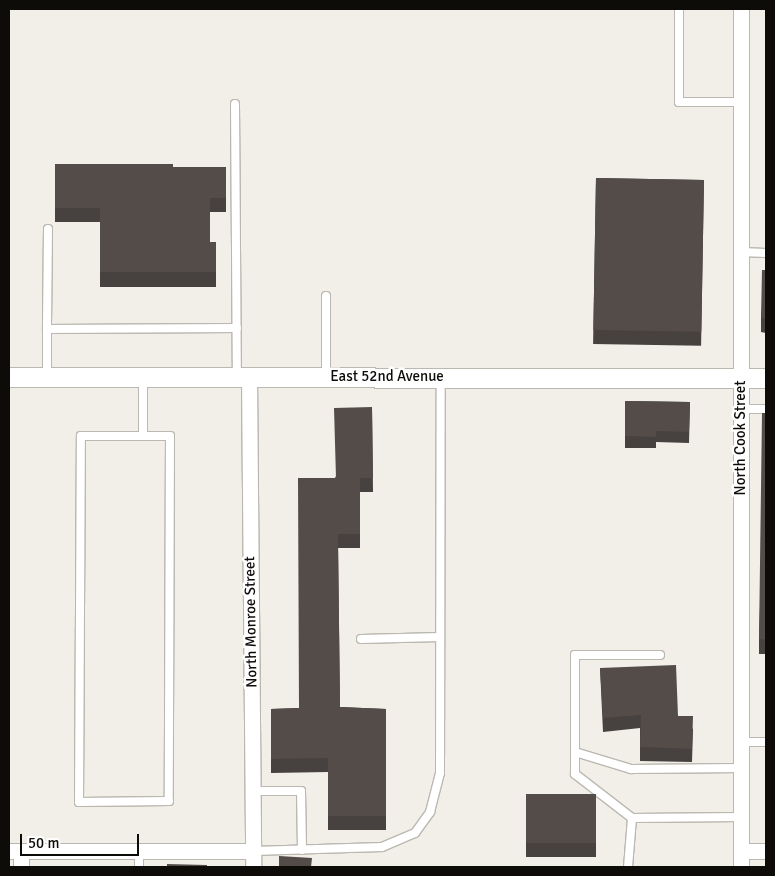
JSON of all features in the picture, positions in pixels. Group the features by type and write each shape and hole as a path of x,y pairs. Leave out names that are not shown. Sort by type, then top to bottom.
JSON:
{"street":[{"name":"North Cook Street","path":"741,9 741,867"},
{"name":"East 52nd Avenue","path":"9,377 766,378"},
{"name":"North Monroe Street","path":"243,377 253,867"},
{"path":"21,867 15,851 253,851"},
{"path":"741,851 766,851"}],"lane":[{"path":"679,9 679,102 741,102"},
{"path":"235,104 237,328 243,377"},
{"path":"47,377 48,229"},
{"path":"740,252 766,253"},
{"path":"326,296 326,377"},
{"path":"47,329 237,328"},
{"path":"143,377 143,436"},
{"path":"253,851 382,847 415,833 430,812 440,773 441,377"},
{"path":"741,409 766,409"},
{"path":"81,436 143,436 170,436 169,801 79,802 81,436"},
{"path":"361,639 440,637"},
{"path":"660,655 575,655 575,774 632,818 741,817"},
{"path":"741,742 766,742"},
{"path":"575,752 631,769 741,768"},
{"path":"252,791 301,791 302,850"},
{"path":"628,867 632,818"},
{"path":"139,851 139,867"}],"building":[{"path":"55,164 173,164 173,167 226,167 226,198 210,198 210,242 216,242 216,272 100,272 100,208 55,208"},
{"path":"596,178 704,180 701,332 593,330"},
{"path":"762,270 766,270 766,318 761,318"},
{"path":"625,401 690,402 689,432 656,431 656,437 625,436"},
{"path":"372,407 373,478 360,478 360,534 338,534 340,707 386,709 386,816 328,816 328,758 271,759 271,709 299,708 298,478 336,478 334,408"},
{"path":"762,413 766,413 766,640 759,639"},
{"path":"676,665 678,716 693,716 692,749 640,747 641,715 603,718 600,668"},
{"path":"526,794 596,794 596,843 526,843"},
{"path":"279,856 312,858 311,867 279,867"},
{"path":"167,864 207,865 207,867 167,867"}]}
